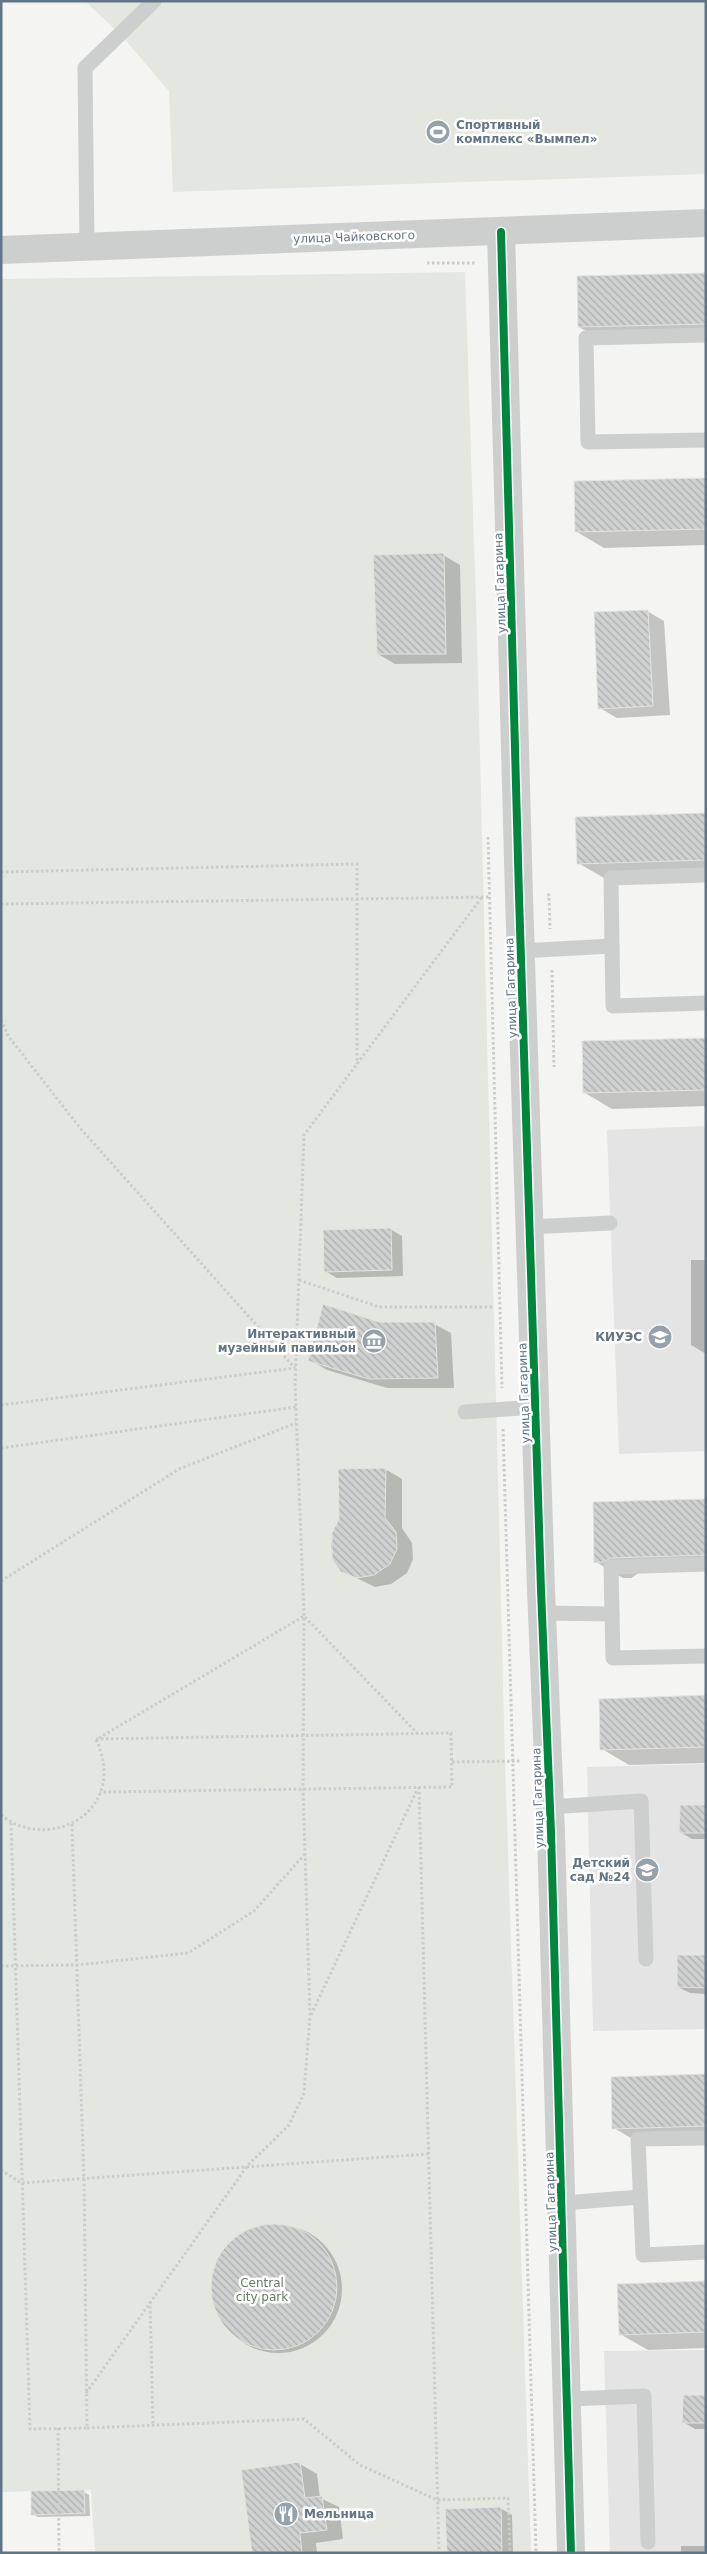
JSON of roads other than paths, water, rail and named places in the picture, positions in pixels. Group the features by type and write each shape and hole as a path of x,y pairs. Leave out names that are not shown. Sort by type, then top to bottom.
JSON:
{"street":[{"name":"улица Чайковского","path":"1,250 706,223"},
{"name":"улица Гагарина","path":"501,232 519,896 563,2203 572,2553"}],"lane":[{"path":"87,246 85,68 154,1"},
{"path":"706,335 586,338 588,442 706,440"},
{"path":"706,875 611,878 613,1006 706,1003"},
{"path":"521,951 612,946"},
{"path":"530,1227 610,1223"},
{"path":"465,1412 536,1407"},
{"path":"706,1564 612,1567 613,1658 706,1656"},
{"path":"542,1613 612,1614"},
{"path":"550,1807 641,1801 646,1959"},
{"path":"706,2138 638,2139 643,2255 706,2252"},
{"path":"563,2203 640,2198"},
{"path":"568,2399 644,2396 648,2542"}],"place":[{"name":"Спортивный комплекс «Вымпел»","path":"438,132"},
{"name":"КИУЭС","path":"660,1337"},
{"name":"Интерактивный музейный павильон","path":"374,1341"},
{"name":"Детский сад №24","path":"647,1870"},
{"name":"Мельница","path":"286,2514"}],"park label":[{"name":"Central city park","path":"262,2290"}]}
